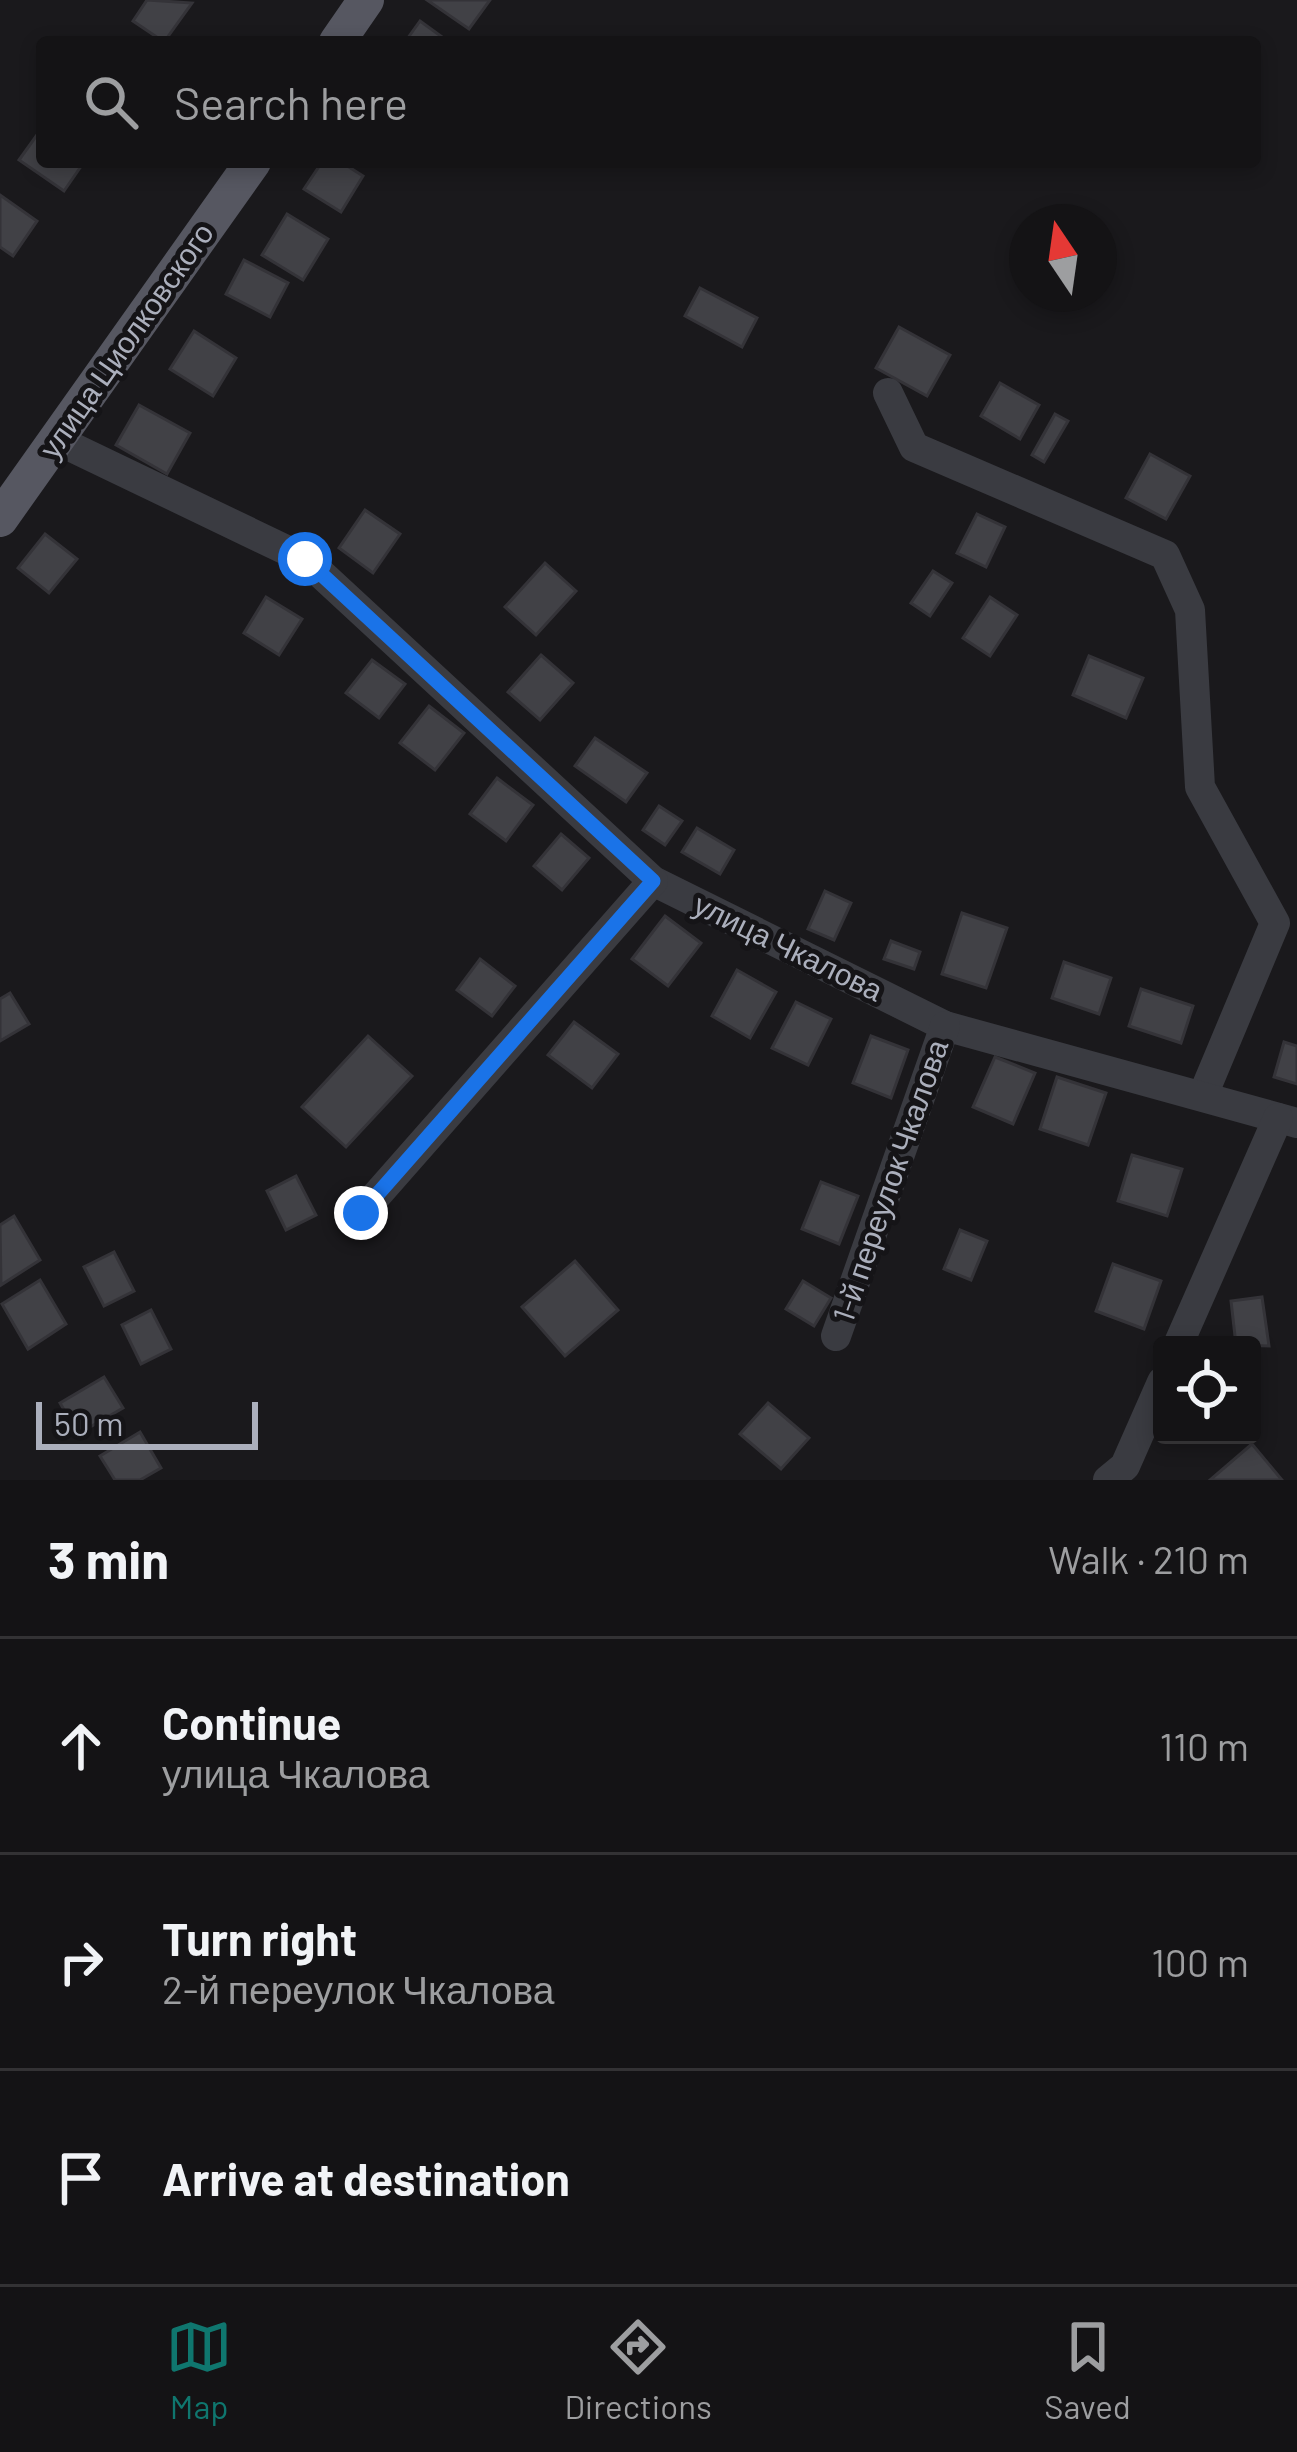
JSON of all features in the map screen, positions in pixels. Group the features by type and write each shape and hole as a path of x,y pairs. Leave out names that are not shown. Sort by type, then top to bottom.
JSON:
{"main road":[{"path":"341,36 366,0"},
{"name":"улица Циолковского","path":"0,519 249,168"}],"street":[{"path":"889,393 914,447 1165,556 1190,610 1200,787 1275,923 1204,1095"},
{"name":"улица Чкалова","path":"57,440 305,559 653,881 945,1026 1287,1121"},
{"path":"361,1213 653,881"},
{"name":"1-й переулок Чкалова","path":"836,1336 945,1026"},
{"path":"1182,1336 1287,1121"},
{"path":"1108,1480 1125,1466 1153,1402"}],"building":[{"path":"147,0 192,3 168,36 155,36 133,21"},
{"path":"427,0 490,0 469,29"},
{"path":"420,21 441,36 409,36"},
{"path":"36,136 36,168 80,168 64,191 19,160"},
{"path":"318,168 350,168 363,176 341,212 304,189"},
{"path":"0,195 37,221 13,256 0,247"},
{"path":"287,214 328,239 303,280 262,255"},
{"path":"244,260 288,283 270,317 226,294"},
{"path":"700,288 757,318 742,347 685,316"},
{"path":"899,327 950,355 927,396 876,368"},
{"path":"194,331 236,358 213,396 170,369"},
{"path":"1000,383 1039,405 1020,439 981,416"},
{"path":"139,405 190,433 167,474 116,445"},
{"path":"1055,414 1068,421 1044,462 1032,455"},
{"path":"1150,454 1190,476 1166,519 1126,498"},
{"path":"365,510 400,534 373,573 339,548"},
{"path":"977,514 1005,527 986,567 957,553"},
{"path":"45,534 77,559 49,593 18,568"},
{"path":"545,563 576,591 536,635 505,607"},
{"path":"933,571 952,583 930,616 911,603"},
{"path":"266,597 302,619 279,655 244,633"},
{"path":"990,597 1017,615 990,656 963,638"},
{"path":"541,655 573,683 540,720 508,692"},
{"path":"1089,656 1143,678 1126,718 1073,695"},
{"path":"372,660 405,684 379,718 346,693"},
{"path":"429,706 464,733 435,770 400,743"},
{"path":"595,738 647,773 626,802 575,766"},
{"path":"497,778 533,805 506,841 470,814"},
{"path":"659,806 682,821 665,845 643,830"},
{"path":"697,828 734,850 720,874 682,852"},
{"path":"561,834 589,858 562,890 534,866"},
{"path":"825,891 851,903 834,940 808,929"},
{"path":"962,913 1007,928 986,988 942,974"},
{"path":"665,916 701,943 668,986 632,959"},
{"path":"891,941 920,952 914,969 884,959"},
{"path":"480,959 515,986 492,1016 457,990"},
{"path":"1064,962 1111,978 1099,1014 1052,998"},
{"path":"737,970 776,992 750,1038 712,1016"},
{"path":"1141,989 1193,1006 1181,1043 1129,1026"},
{"path":"10,993 29,1024 0,1041 0,999"},
{"path":"796,1002 831,1019 808,1065 772,1048"},
{"path":"574,1022 618,1054 592,1088 548,1055"},
{"path":"368,1036 412,1076 346,1147 302,1107"},
{"path":"871,1036 908,1050 891,1098 853,1083"},
{"path":"1284,1042 1297,1046 1297,1084 1274,1077"},
{"path":"995,1057 1035,1073 1013,1124 973,1107"},
{"path":"1057,1077 1106,1093 1088,1145 1040,1129"},
{"path":"1132,1155 1182,1169 1167,1216 1118,1201"},
{"path":"296,1176 316,1215 286,1230 267,1191"},
{"path":"821,1182 858,1196 839,1244 802,1229"},
{"path":"14,1216 40,1260 1,1285 0,1225"},
{"path":"960,1230 987,1241 971,1280 944,1269"},
{"path":"114,1252 134,1291 104,1306 84,1267"},
{"path":"575,1261 618,1310 565,1356 522,1307"},
{"path":"1113,1264 1161,1281 1144,1329 1096,1311"},
{"path":"40,1280 66,1324 28,1349 2,1304"},
{"path":"803,1281 831,1298 814,1326 786,1309"},
{"path":"1262,1297 1269,1346 1261,1346 1261,1336 1235,1336 1231,1301"},
{"path":"151,1310 171,1349 141,1364 122,1325"},
{"path":"104,1377 123,1408 78,1434 60,1403"},
{"path":"768,1403 809,1438 781,1469 740,1434"},
{"path":"140,1432 161,1468 140,1480 115,1480 100,1456"},
{"path":"1252,1444 1282,1480 1210,1480"}],"route":[{"path":"305,559 653,881 361,1213"}]}
